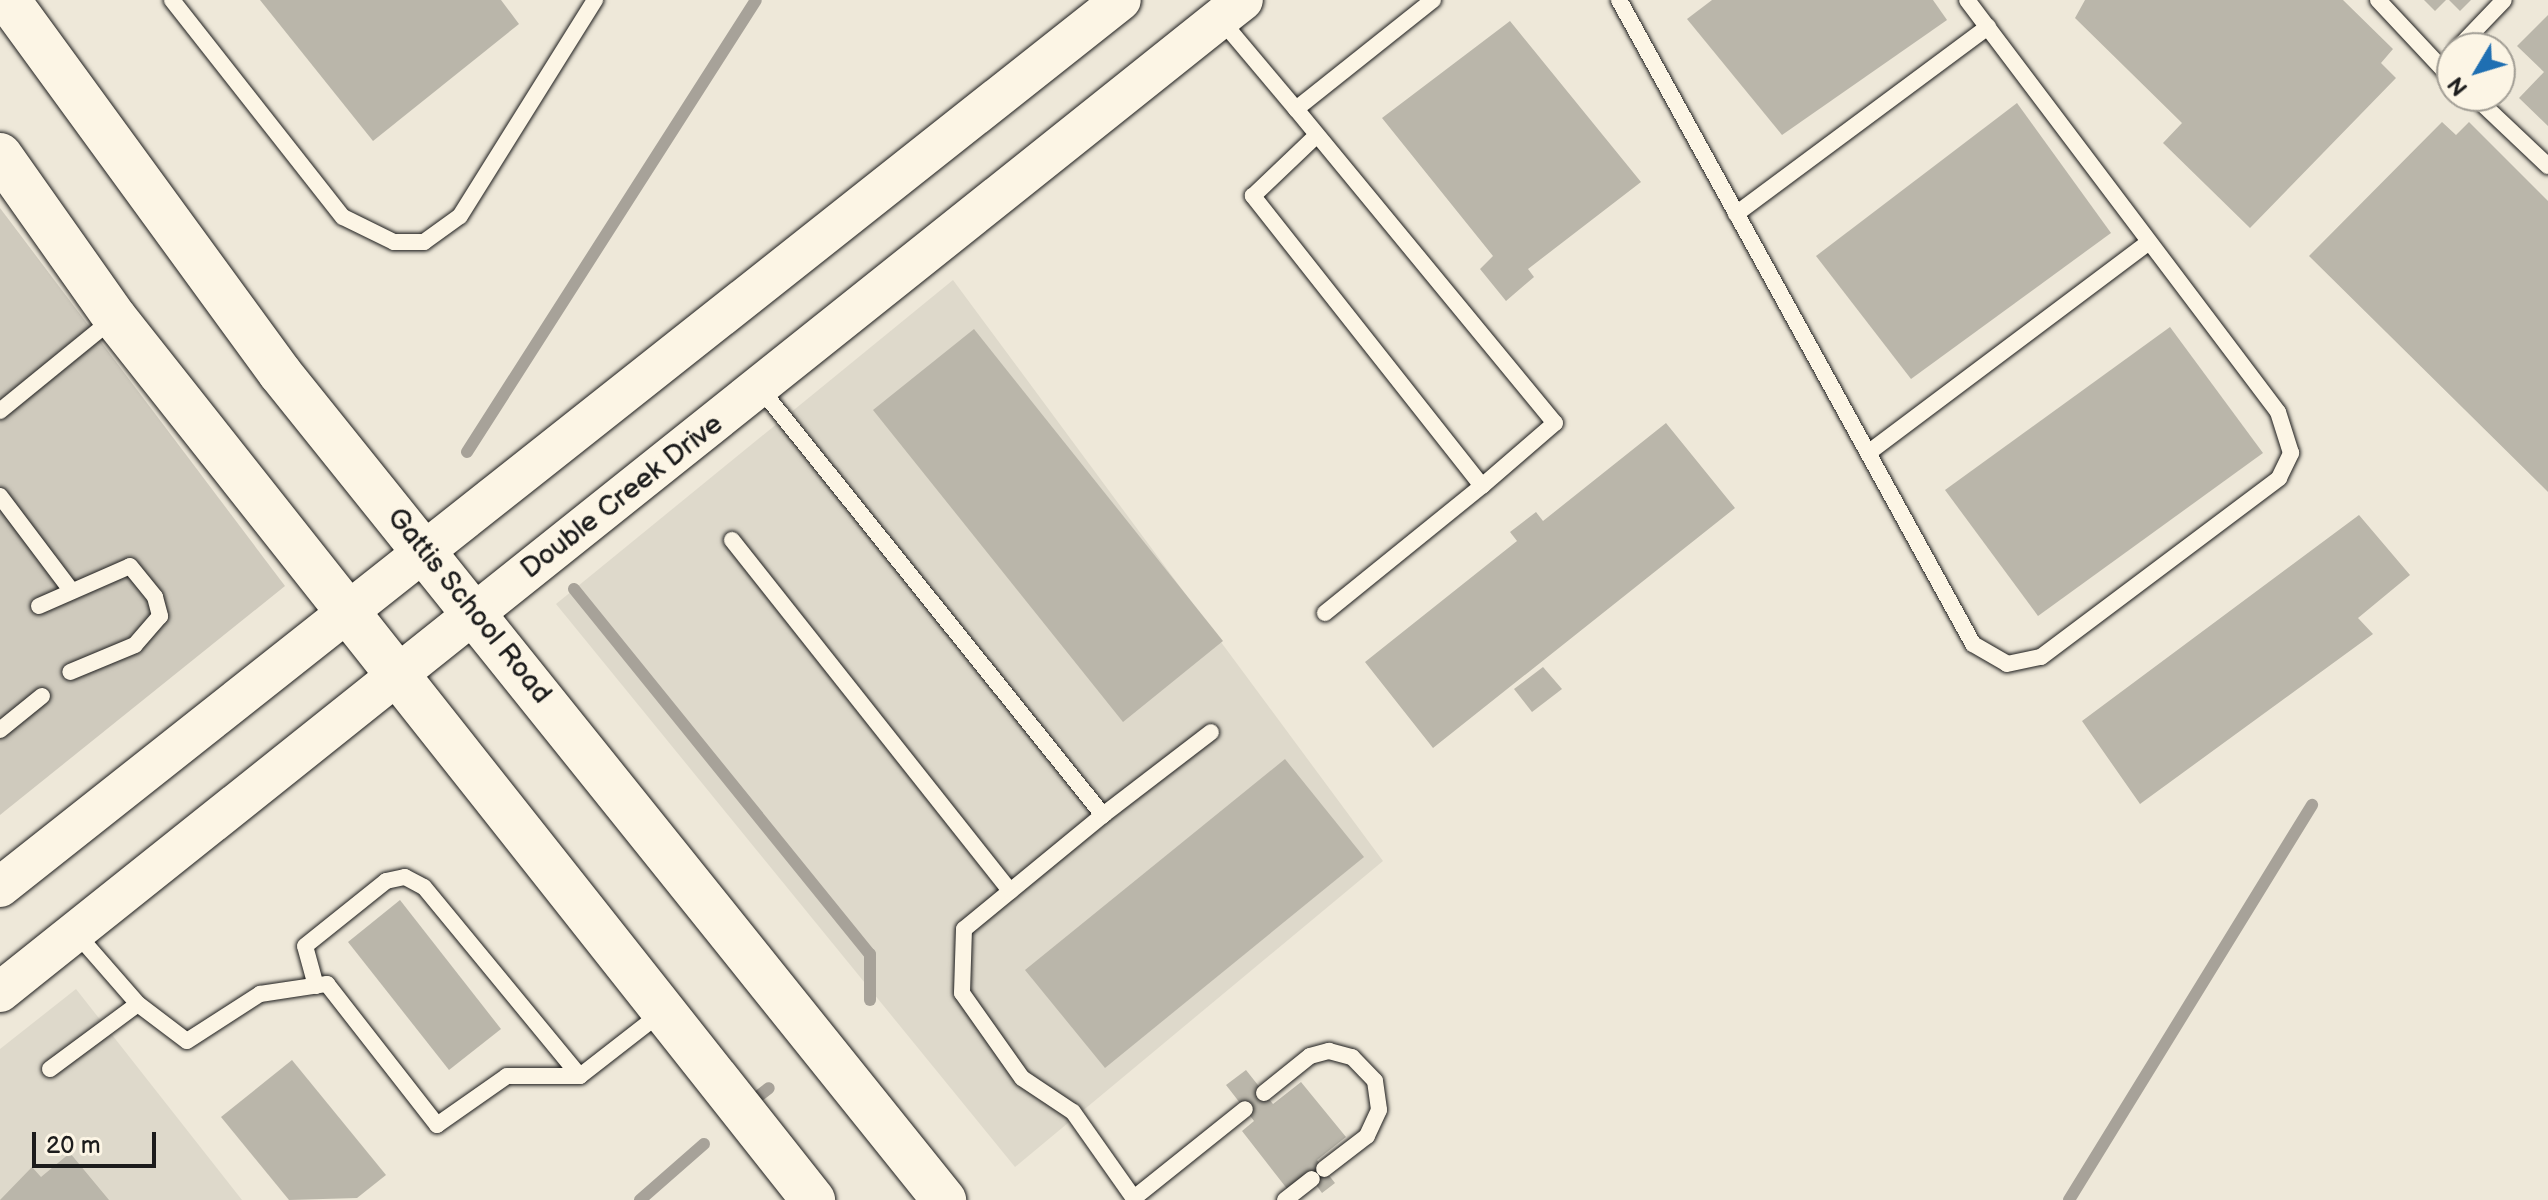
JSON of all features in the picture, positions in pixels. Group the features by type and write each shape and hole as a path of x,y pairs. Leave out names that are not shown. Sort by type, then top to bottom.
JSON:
{"main road":[{"name":"Gattis School Road","path":"8,0 280,373 476,612 944,1200"},
{"path":"0,155 115,318 346,612 399,670 661,1013 813,1200"}],"street":[{"path":"0,887 1120,0"},
{"name":"Double Creek Drive","path":"0,992 399,670 760,388 1231,9"}],"lane":[{"path":"172,0 343,217 394,242 424,242 460,216 595,0"},
{"path":"1296,109 1433,0"},
{"path":"1619,0 1973,644 2007,664 2041,657 2279,478 2291,453 2278,412 1967,0"},
{"path":"2378,0 2436,66"},
{"path":"2473,32 2504,0"},
{"path":"1231,9 1296,109 1555,423 1325,613"},
{"path":"1736,214 1988,27"},
{"path":"2491,112 2548,166"},
{"path":"1317,135 1253,196 1482,486"},
{"path":"1868,453 2149,242"},
{"path":"0,411 115,318"},
{"path":"760,388 1103,815"},
{"path":"0,496 70,589"},
{"path":"732,540 1010,891"},
{"path":"39,606 70,589 130,566 160,616 135,645 70,672"},
{"path":"0,730 42,696"},
{"path":"1211,732 1103,815 964,929 962,993 1022,1078 1073,1112 1134,1199 1245,1109"},
{"path":"316,986 305,946 386,881 405,877 424,887 580,1076"},
{"path":"75,932 138,1004 187,1041 260,994 327,984 437,1125 507,1076 580,1076 661,1013"},
{"path":"50,1069 138,1004"},
{"path":"1264,1093 1310,1056 1329,1051 1352,1057 1375,1081 1379,1110 1367,1136 1285,1200"}],"shaded area":[{"path":"0,208 285,586 0,815"},
{"path":"953,280 1383,861 1015,1167 556,604"},
{"path":"76,989 242,1200 0,1200 0,1049"}],"building":[{"path":"260,0 501,0 519,24 373,141"},
{"path":"1712,0 1933,0 1947,20 1782,135 1687,19"},
{"path":"2085,0 2343,0 2393,49 2381,63 2396,78 2250,228 2163,143 2182,123 2075,18"},
{"path":"2424,0 2446,0 2435,11"},
{"path":"2449,0 2471,0 2460,11"},
{"path":"2548,15 2548,126 2519,98 2544,72 2517,46"},
{"path":"1510,21 1641,182 1528,269 1534,277 1506,301 1480,269 1493,256 1382,118"},
{"path":"2017,103 2111,233 1911,379 1816,256"},
{"path":"2442,122 2456,135 2469,122 2548,201 2548,492 2309,256"},
{"path":"2170,327 2263,453 2038,616 1945,490"},
{"path":"974,329 1223,641 1123,722 873,410"},
{"path":"1666,423 1735,508 1433,748 1365,662 1517,541 1510,532 1536,512 1543,521"},
{"path":"2359,515 2410,575 2358,618 2373,634 2140,804 2082,721"},
{"path":"1543,667 1562,689 1532,712 1514,689"},
{"path":"1285,759 1364,857 1105,1068 1025,970"},
{"path":"400,900 501,1029 449,1070 348,942"},
{"path":"292,1060 386,1175 357,1198 289,1200 221,1117"},
{"path":"1246,1070 1273,1104 1301,1082 1346,1137 1317,1160 1335,1183 1322,1193 1308,1174 1288,1190 1242,1131 1254,1121 1226,1085"},
{"path":"70,1153 109,1200 0,1200 32,1167 41,1177"}],"waterway":[{"path":"467,452 756,0"},
{"path":"574,589 870,954 870,1000"},
{"path":"2069,1200 2312,805"},
{"path":"760,1095 769,1088"},
{"path":"640,1200 704,1144"}]}
